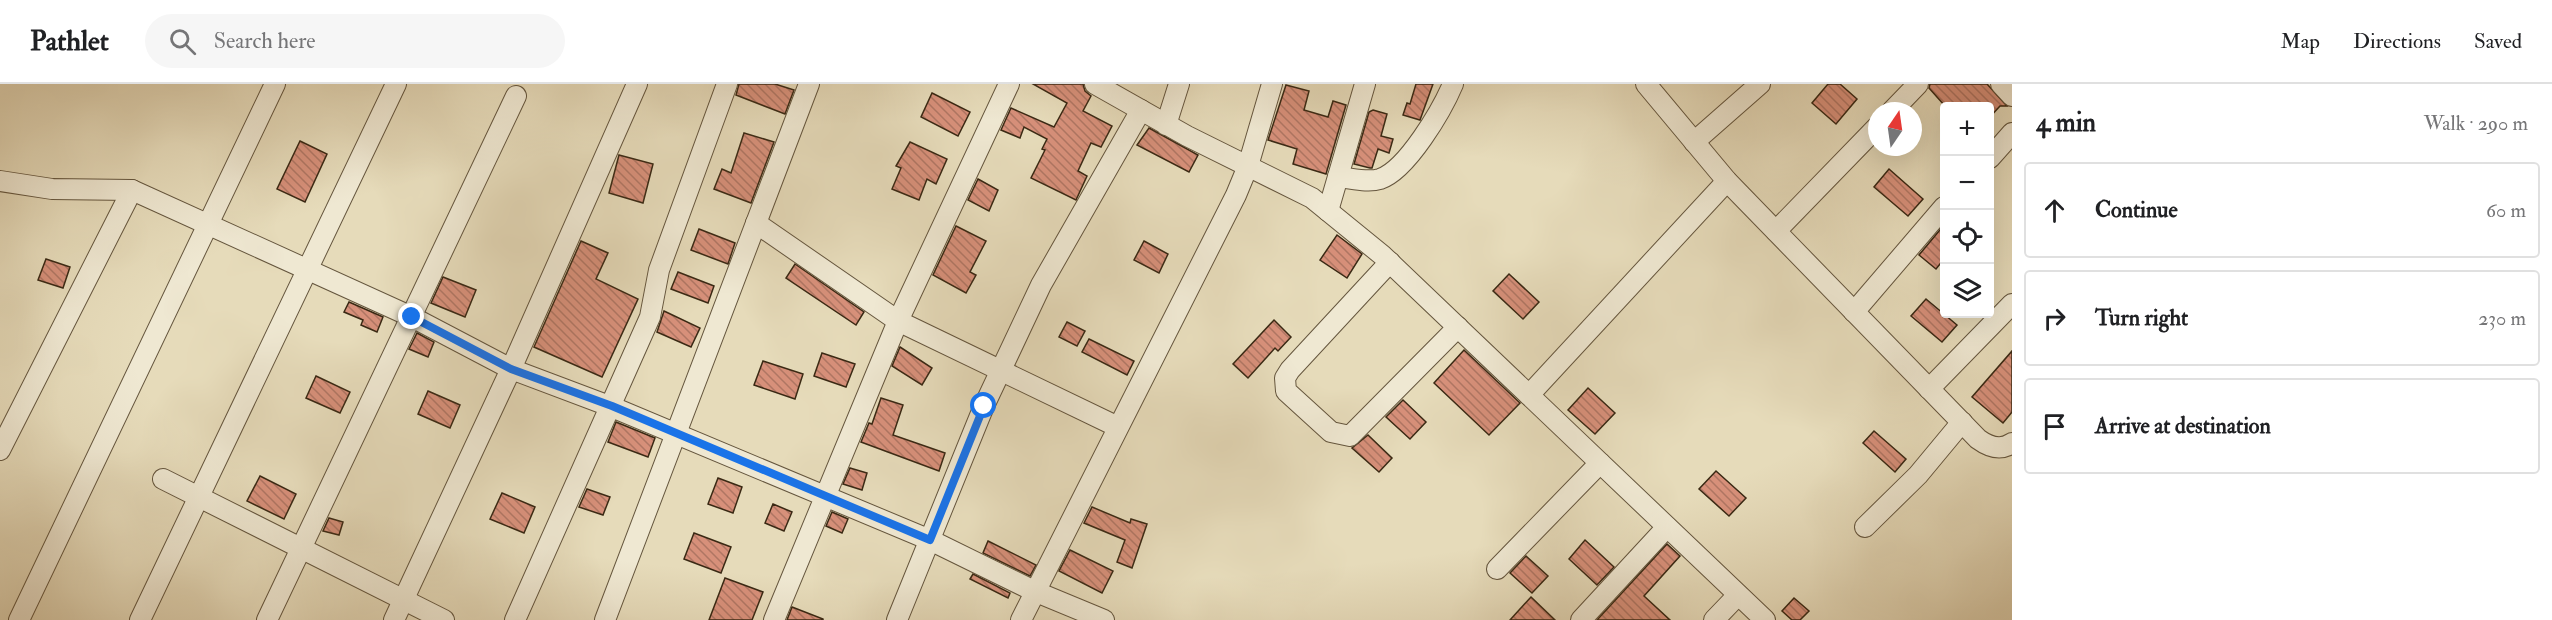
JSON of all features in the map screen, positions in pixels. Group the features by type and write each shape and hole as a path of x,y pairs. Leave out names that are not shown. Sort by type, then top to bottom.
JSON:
{"street":[{"path":"19,620 275,84"},
{"path":"140,620 396,84"},
{"path":"394,620 511,369 637,84"},
{"path":"515,620 650,317 662,259 727,84"},
{"path":"605,620 809,84"},
{"path":"774,620 898,321 1009,84"},
{"path":"1095,84 1166,124 1312,198 1390,262 1764,620"},
{"path":"1166,124 1179,84"},
{"path":"1021,620 1236,195 1248,166 1272,84"},
{"path":"1328,211 1365,84"},
{"path":"1338,177 1369,180 1389,175 1434,121 1453,84"},
{"path":"1646,84 1727,181 1962,422 1986,445 2001,447 2012,443"},
{"path":"1694,142 1760,84"},
{"path":"1901,102 1918,84"},
{"path":"2001,84 2012,96"},
{"path":"267,620 516,96"},
{"path":"897,620 1002,370 1041,285 1141,110"},
{"path":"1991,156 2012,133"},
{"path":"1776,231 1868,136"},
{"path":"1529,395 1727,181"},
{"path":"0,182 52,189 132,190 412,317 511,369 612,406 676,435 930,540 1034,591 1104,620"},
{"path":"0,450 132,190"},
{"path":"1854,312 1941,210"},
{"path":"756,223 898,321 1118,427"},
{"path":"1390,262 1290,370 1285,378 1286,391 1330,432 1350,436 1458,327"},
{"path":"1929,388 2012,304"},
{"path":"1865,527 1918,475 1962,422"},
{"path":"1497,568 1600,463"},
{"path":"163,479 302,547 403,602 444,620"},
{"path":"1581,620 1667,527"},
{"path":"1714,620 1738,595"}],"building":[{"path":"739,84 775,84 794,90 785,114 736,95"},
{"path":"1033,84 1083,84 1085,91 1091,96 1083,111 1112,126 1101,147 1091,143 1078,171 1087,176 1076,200 1031,178 1045,150 1042,149 1047,139 1024,127 1020,138 1001,130 1011,108 1054,127 1067,103"},
{"path":"1416,84 1433,84 1420,120 1403,115 1407,103 1410,104"},
{"path":"1828,84 1840,84 1857,99 1836,124 1812,103"},
{"path":"1930,84 1987,84 2007,106 2000,106 1994,113 1994,102 1941,102 1929,88"},
{"path":"1286,85 1309,91 1304,110 1328,117 1333,101 1346,105 1326,174 1293,164 1297,149 1268,140"},
{"path":"932,93 970,112 958,136 921,117"},
{"path":"1373,110 1387,114 1381,136 1393,139 1389,153 1378,149 1372,168 1370,168 1354,164 1369,112"},
{"path":"1149,128 1198,155 1189,172 1137,145"},
{"path":"744,133 774,142 751,203 714,189 722,169 731,173"},
{"path":"300,141 327,154 305,202 277,189"},
{"path":"910,142 947,159 936,184 927,179 919,200 892,189 901,168 896,166"},
{"path":"619,155 653,164 643,203 609,193"},
{"path":"1889,169 1923,199 1908,216 1874,187"},
{"path":"978,179 998,190 989,211 968,200"},
{"path":"956,226 986,241 970,272 976,275 966,293 933,275"},
{"path":"699,229 735,243 728,264 691,250"},
{"path":"1940,230 1940,264 1936,269 1919,255"},
{"path":"1337,235 1362,254 1347,278 1320,260"},
{"path":"581,241 608,253 596,279 638,299 602,377 534,347"},
{"path":"1144,241 1168,254 1159,273 1134,260"},
{"path":"46,259 70,267 63,288 38,280"},
{"path":"795,264 864,312 856,325 786,278"},
{"path":"678,272 714,286 708,303 671,289"},
{"path":"1509,274 1539,302 1523,319 1493,291"},
{"path":"443,277 476,290 465,317 431,303"},
{"path":"1926,299 1940,311 1940,318 1949,318 1957,325 1942,342 1911,316"},
{"path":"349,302 383,317 377,332 361,325 363,320 344,312"},
{"path":"664,311 700,328 691,347 657,332"},
{"path":"1274,320 1291,337 1278,351 1275,348 1248,378 1233,364"},
{"path":"1067,322 1085,331 1077,346 1059,337"},
{"path":"417,333 434,342 428,357 409,349"},
{"path":"1089,339 1134,361 1127,375 1082,352"},
{"path":"900,347 932,368 922,385 892,366"},
{"path":"1464,350 1520,403 1489,435 1434,383"},
{"path":"2012,351 2012,412 2003,423 1972,397"},
{"path":"822,353 855,364 846,387 814,376"},
{"path":"763,361 803,374 795,399 754,385"},
{"path":"316,376 350,392 340,413 306,398"},
{"path":"1588,388 1615,413 1595,434 1568,410"},
{"path":"428,391 460,405 450,428 418,414"},
{"path":"881,398 903,405 893,435 945,453 939,471 861,442 869,423 872,424"},
{"path":"1403,400 1426,422 1410,439 1386,417"},
{"path":"616,422 655,438 648,457 608,442"},
{"path":"1874,431 1906,459 1895,472 1863,443"},
{"path":"1368,435 1392,458 1379,472 1352,448"},
{"path":"850,468 867,473 862,490 843,484"},
{"path":"1716,471 1746,498 1729,516 1699,489"},
{"path":"260,476 296,494 284,519 247,501"},
{"path":"718,478 742,487 733,513 708,504"},
{"path":"587,489 610,497 603,515 579,507"},
{"path":"502,493 535,507 524,533 490,519"},
{"path":"773,504 792,512 784,531 765,523"},
{"path":"1092,507 1130,523 1131,519 1147,524 1132,568 1117,562 1125,540 1084,523"},
{"path":"832,512 848,519 842,533 826,526"},
{"path":"329,518 343,522 339,535 323,531"},
{"path":"694,533 731,547 721,573 684,559"},
{"path":"1585,540 1614,567 1597,585 1569,559"},
{"path":"988,541 1036,565 1030,576 983,553"},
{"path":"1667,544 1680,556 1644,596 1670,620 1597,620"},
{"path":"1070,550 1113,571 1102,593 1059,571"},
{"path":"1526,556 1548,576 1532,593 1510,573"},
{"path":"973,574 1010,593 1008,598 970,579"},
{"path":"725,578 763,592 752,620 709,620"},
{"path":"1531,597 1555,620 1510,620"},
{"path":"1794,598 1809,611 1800,620 1792,620 1782,611"},
{"path":"792,607 823,619 823,620 787,620"}],"route":[{"path":"412,317 511,369 612,406 676,435 930,540 984,406"}]}
